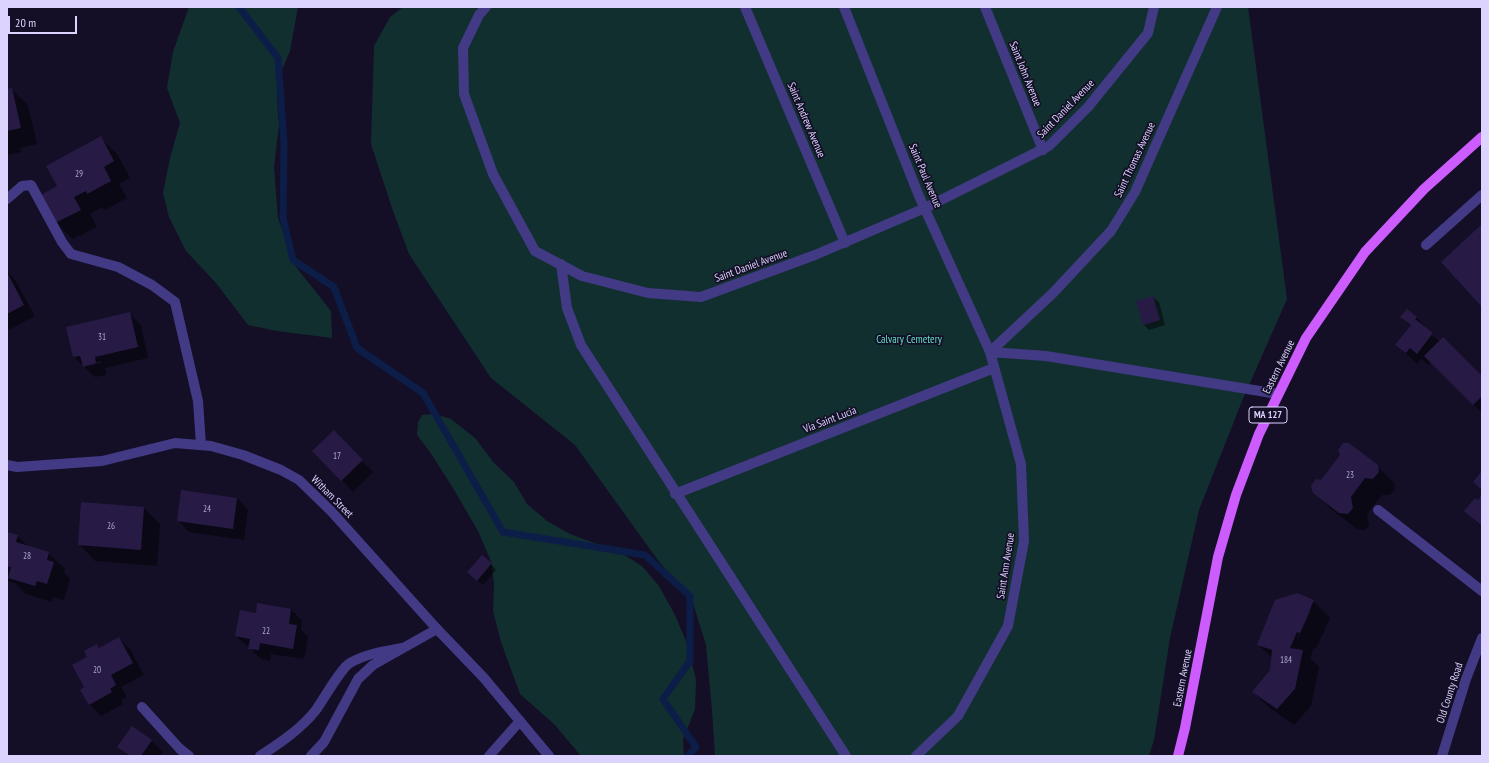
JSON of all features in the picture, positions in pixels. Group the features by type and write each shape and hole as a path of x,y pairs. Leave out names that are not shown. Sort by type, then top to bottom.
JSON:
{"main road":[{"name":"Eastern Avenue","path":"1178,756 1185,728 1218,557 1236,495 1259,434 1278,394 1306,338 1365,252 1424,189 1482,137"}],"street":[{"name":"Saint Daniel Avenue","path":"486,7 479,16 463,48 464,94 493,174 535,251 582,276 648,293 701,296 845,243 925,208 1043,150 1049,146 1088,107 1148,33 1154,8"},
{"name":"Saint Andrew Avenue","path":"745,7 845,243"},
{"name":"Saint Paul Avenue","path":"844,7 925,208 990,352"},
{"name":"Saint John Avenue","path":"985,7 1043,150"},
{"name":"Saint Thomas Avenue","path":"990,352 1053,293 1112,231 1135,192 1217,7"},
{"path":"7,199 22,186 31,184 62,242 71,254 118,267 152,285 175,302 198,400 201,445"},
{"path":"1426,244 1482,194"},
{"path":"561,264 567,308 580,345 675,494 846,756"},
{"path":"990,352 1046,356 1278,394"},
{"name":"Saint Ann Avenue","path":"916,756 958,716 1008,626 1024,541 1021,464 990,352"},
{"name":"Via Saint Lucia","path":"675,494 994,368"},
{"name":"Witham Street","path":"7,465 17,467 102,461 175,443 210,446 243,455 281,470 299,480 331,511 437,629 484,678 549,756"},
{"path":"1378,510 1482,591"},
{"path":"310,756 324,742 358,679 373,665 437,629"},
{"name":"Old County Road","path":"1442,756 1466,679 1482,638"},
{"path":"260,756 303,725 316,710 348,663 366,656 402,648"},
{"path":"142,707 180,749 189,756"},
{"path":"489,756 520,720"}],"green space":[{"path":"189,7 298,7 290,51 278,79 277,101 279,125 274,167 278,218 296,267 331,311 332,338 277,331 248,325 216,283 186,251 169,217 163,193 170,158 180,123 167,88 173,52"},
{"name":"Calvary Cemetery","path":"403,7 1248,7 1287,299 1242,401 1199,510 1170,638 1154,740 1149,756 715,756 706,645 692,600 657,559 575,445 491,378 409,254 371,144 374,46 390,17"},
{"path":"434,414 451,419 475,438 494,463 514,482 527,504 547,521 570,534 621,553 642,566 659,586 675,615 688,646 696,680 695,709 683,740 684,756 581,756 554,724 520,694 501,642 493,611 494,583 491,561 478,531 453,488 430,452 417,435 418,422 422,415"}],"building":[{"path":"12,88 21,128 7,131 7,89"},
{"path":"101,136 114,161 104,167 111,181 87,194 86,191 74,197 81,210 55,223 41,195 57,186 46,166"},
{"path":"1482,224 1482,307 1441,262"},
{"path":"7,272 24,305 7,314"},
{"path":"1153,296 1160,320 1143,325 1136,301"},
{"path":"1407,309 1417,317 1415,319 1433,333 1417,354 1410,348 1406,353 1395,345 1411,325 1400,317"},
{"path":"130,312 138,347 95,357 96,363 83,367 80,356 73,357 66,327"},
{"path":"1443,337 1482,376 1482,396 1473,405 1424,356"},
{"path":"334,430 363,460 341,481 312,451"},
{"path":"1343,443 1349,443 1378,465 1379,472 1373,479 1365,478 1351,497 1353,508 1348,514 1339,513 1313,493 1311,486 1316,479 1321,480 1340,455 1338,450"},
{"path":"1482,471 1482,490 1473,482"},
{"path":"181,490 237,498 233,529 177,521"},
{"path":"1482,494 1482,526 1464,511 1475,498 1478,500"},
{"path":"81,502 144,507 141,550 78,545"},
{"path":"7,532 18,535 16,542 49,552 47,560 54,562 47,584 37,581 35,586 8,578 11,567 7,566"},
{"path":"482,555 492,563 477,581 467,572"},
{"path":"1297,593 1314,600 1300,633 1297,632 1290,648 1303,650 1295,689 1277,709 1252,692 1270,670 1272,650 1257,645 1275,600"},
{"path":"257,603 291,609 289,624 297,625 293,649 260,643 259,650 248,649 250,639 235,636 240,610 256,613"},
{"path":"119,637 133,663 111,675 116,685 110,689 112,692 89,705 80,690 84,687 72,665 87,657 84,651 97,644 99,648"},
{"path":"132,726 152,740 141,756 130,756 117,747"}],"waterway":[{"path":"239,7 278,58 284,143 283,218 293,260 334,287 357,348 423,393 503,532 645,555 690,596 690,661 663,699 696,747 688,756"}]}
